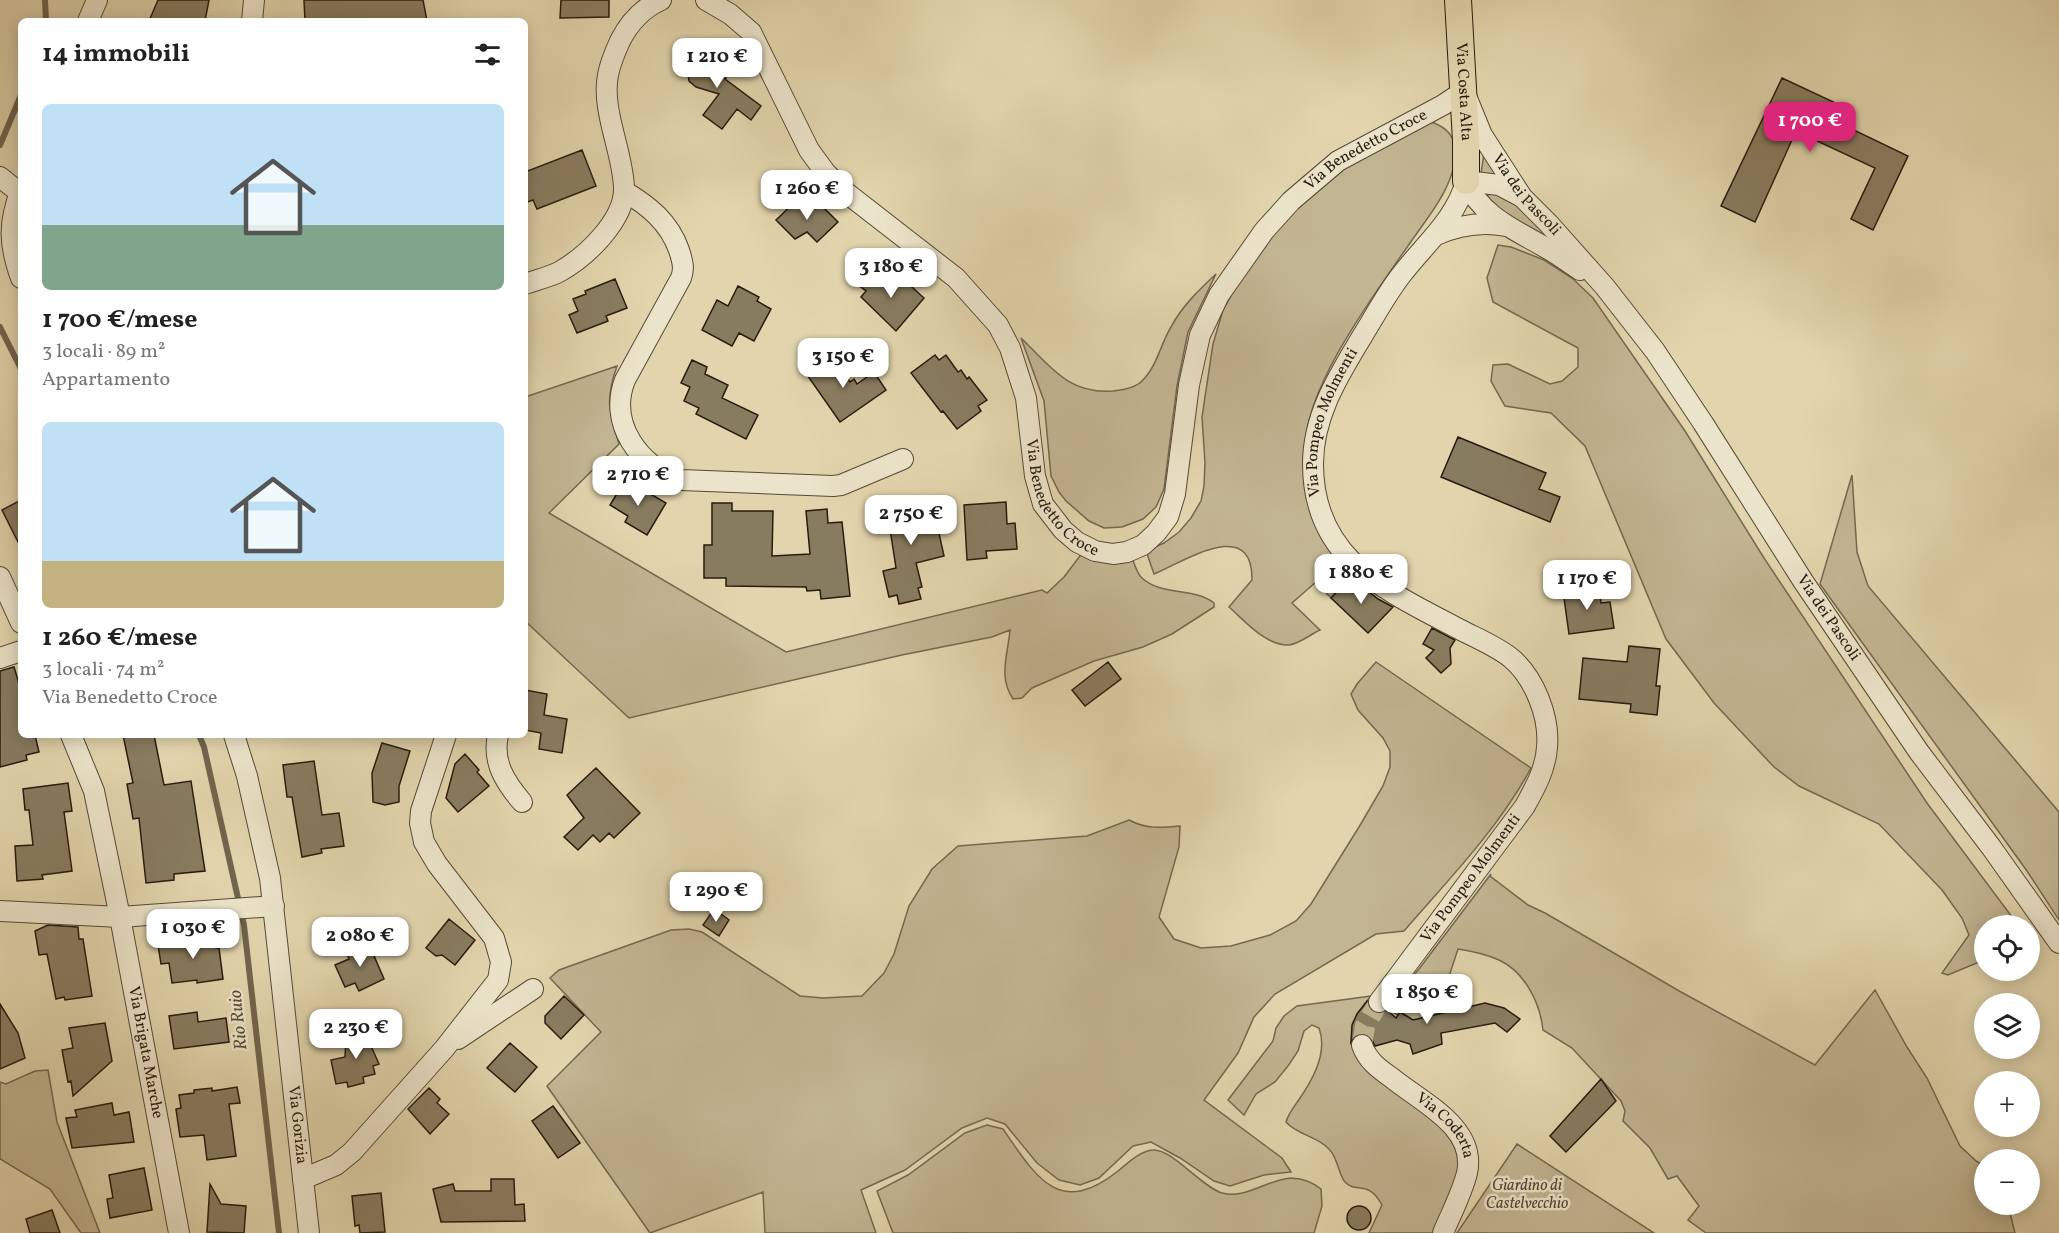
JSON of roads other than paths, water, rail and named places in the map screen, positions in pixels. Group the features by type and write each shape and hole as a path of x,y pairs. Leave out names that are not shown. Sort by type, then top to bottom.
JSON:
{"main road":[{"name":"Via Costa Alta","path":"1458,0 1464,91 1466,181"}],"street":[{"path":"89,18 97,0"},
{"path":"252,18 254,0"},
{"path":"528,283 558,273 590,249 614,219 624,191 623,173 608,104 608,77 623,35 636,17 649,5 661,0"},
{"name":"Via Benedetto Croce","path":"706,0 730,14 751,32 809,150 825,172 844,191 956,278 998,325 1010,348 1026,399 1035,476 1043,504 1063,531 1077,542 1095,551 1113,554 1127,552 1143,545 1168,517 1175,494 1189,385 1200,335 1219,295 1264,231 1291,201 1338,161 1443,105 1464,91"},
{"name":"Via dei Pascoli","path":"1464,91 1482,135 1522,197 1605,287 1655,351 1803,581 1919,752 2059,943"},
{"path":"1466,181 1499,185 1522,197"},
{"name":"Via dei Pascoli","path":"1466,181 1472,195 1482,208 1605,287"},
{"name":"Via Pompeo Molmenti","path":"1379,1002 1525,806 1535,789 1548,746 1544,716 1538,696 1520,667 1509,657 1400,598 1360,571 1331,535 1318,502 1313,465 1315,432 1328,396 1388,294 1452,213 1462,195 1466,181"},
{"path":"11,185 10,230 18,269"},
{"path":"624,191 645,204 663,220 674,236 683,263 681,278 619,395 619,415 625,430 636,450 648,462 666,476 681,480 832,486 841,485 903,459"},
{"name":"Via dei Pascoli","path":"1436,234 1470,224 1507,226"},
{"path":"0,577 18,616"},
{"path":"0,658 18,652"},
{"name":"Via Brigata Marche","path":"72,738 94,791 179,1233"},
{"name":"Via Gorizia","path":"235,738 261,832 264,907 309,1233"},
{"path":"303,1179 336,1165 352,1152 444,1049 498,980 501,962 494,938 437,864 424,842 420,823 421,811 445,738"},
{"path":"497,738 495,746 499,769 510,788 522,802"},
{"path":"0,911 120,917 264,907"},
{"path":"444,1049 533,989"},
{"name":"Via Coderta","path":"1362,1045 1365,1054 1381,1070 1442,1114 1459,1133 1466,1150 1467,1172 1443,1233"}],"waterway":[{"name":"Rio Ruio","path":"45,0 46,18"},
{"name":"Rio Ruio","path":"0,145 18,102"},
{"name":"Rio Ruio","path":"0,327 18,363"},
{"name":"Rio Ruio","path":"200,738 244,925 279,1233"}],"tunnel":[{"path":"1362,1045 1365,1026 1379,1002"}],"park label":[{"name":"Giardino di Castelvecchio","path":"1527,1195"}]}
